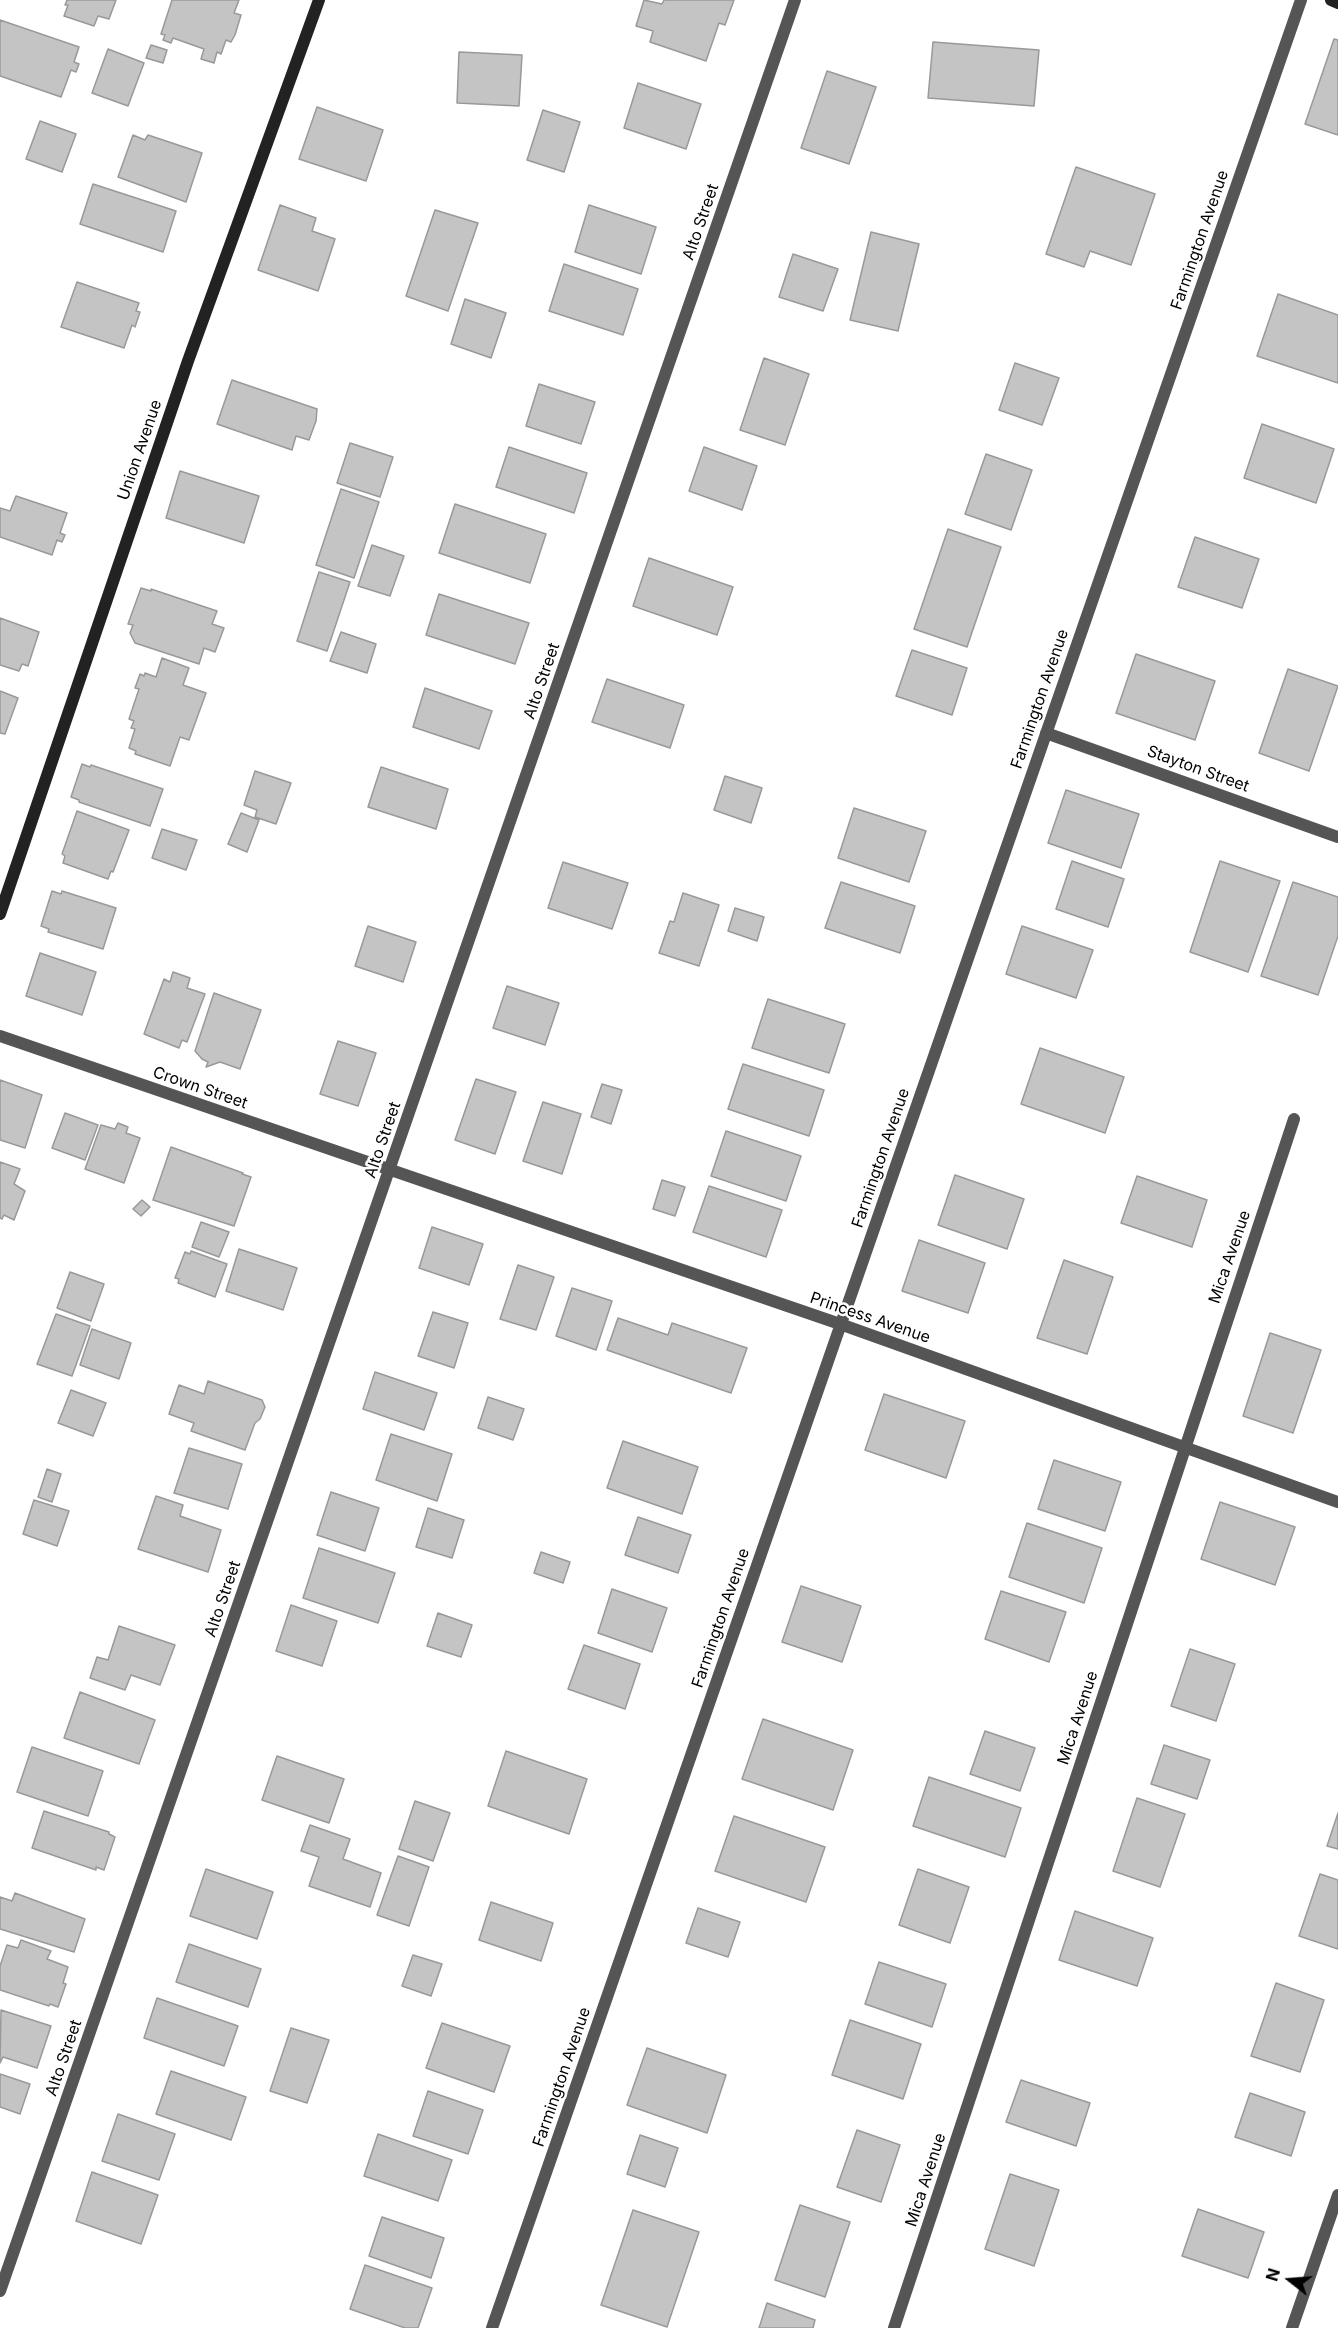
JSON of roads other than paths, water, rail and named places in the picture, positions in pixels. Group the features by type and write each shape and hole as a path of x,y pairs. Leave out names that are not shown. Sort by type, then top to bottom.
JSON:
{"main road":[{"name":"Union Avenue","path":"0,914 188,361 319,0"},
{"path":"1331,0 1338,3"}],"street":[{"name":"Alto Street","path":"0,2291 795,0"},
{"name":"Farmington Avenue","path":"492,2328 1301,0"},
{"name":"Stayton Street","path":"1046,733 1338,837"},
{"name":"Crown Street","path":"0,1036 390,1170"},
{"name":"Mica Avenue","path":"894,2328 1294,1119"},
{"name":"Princess Avenue","path":"390,1170 840,1324 1338,1502"},
{"path":"1292,2328 1338,2195"}]}
